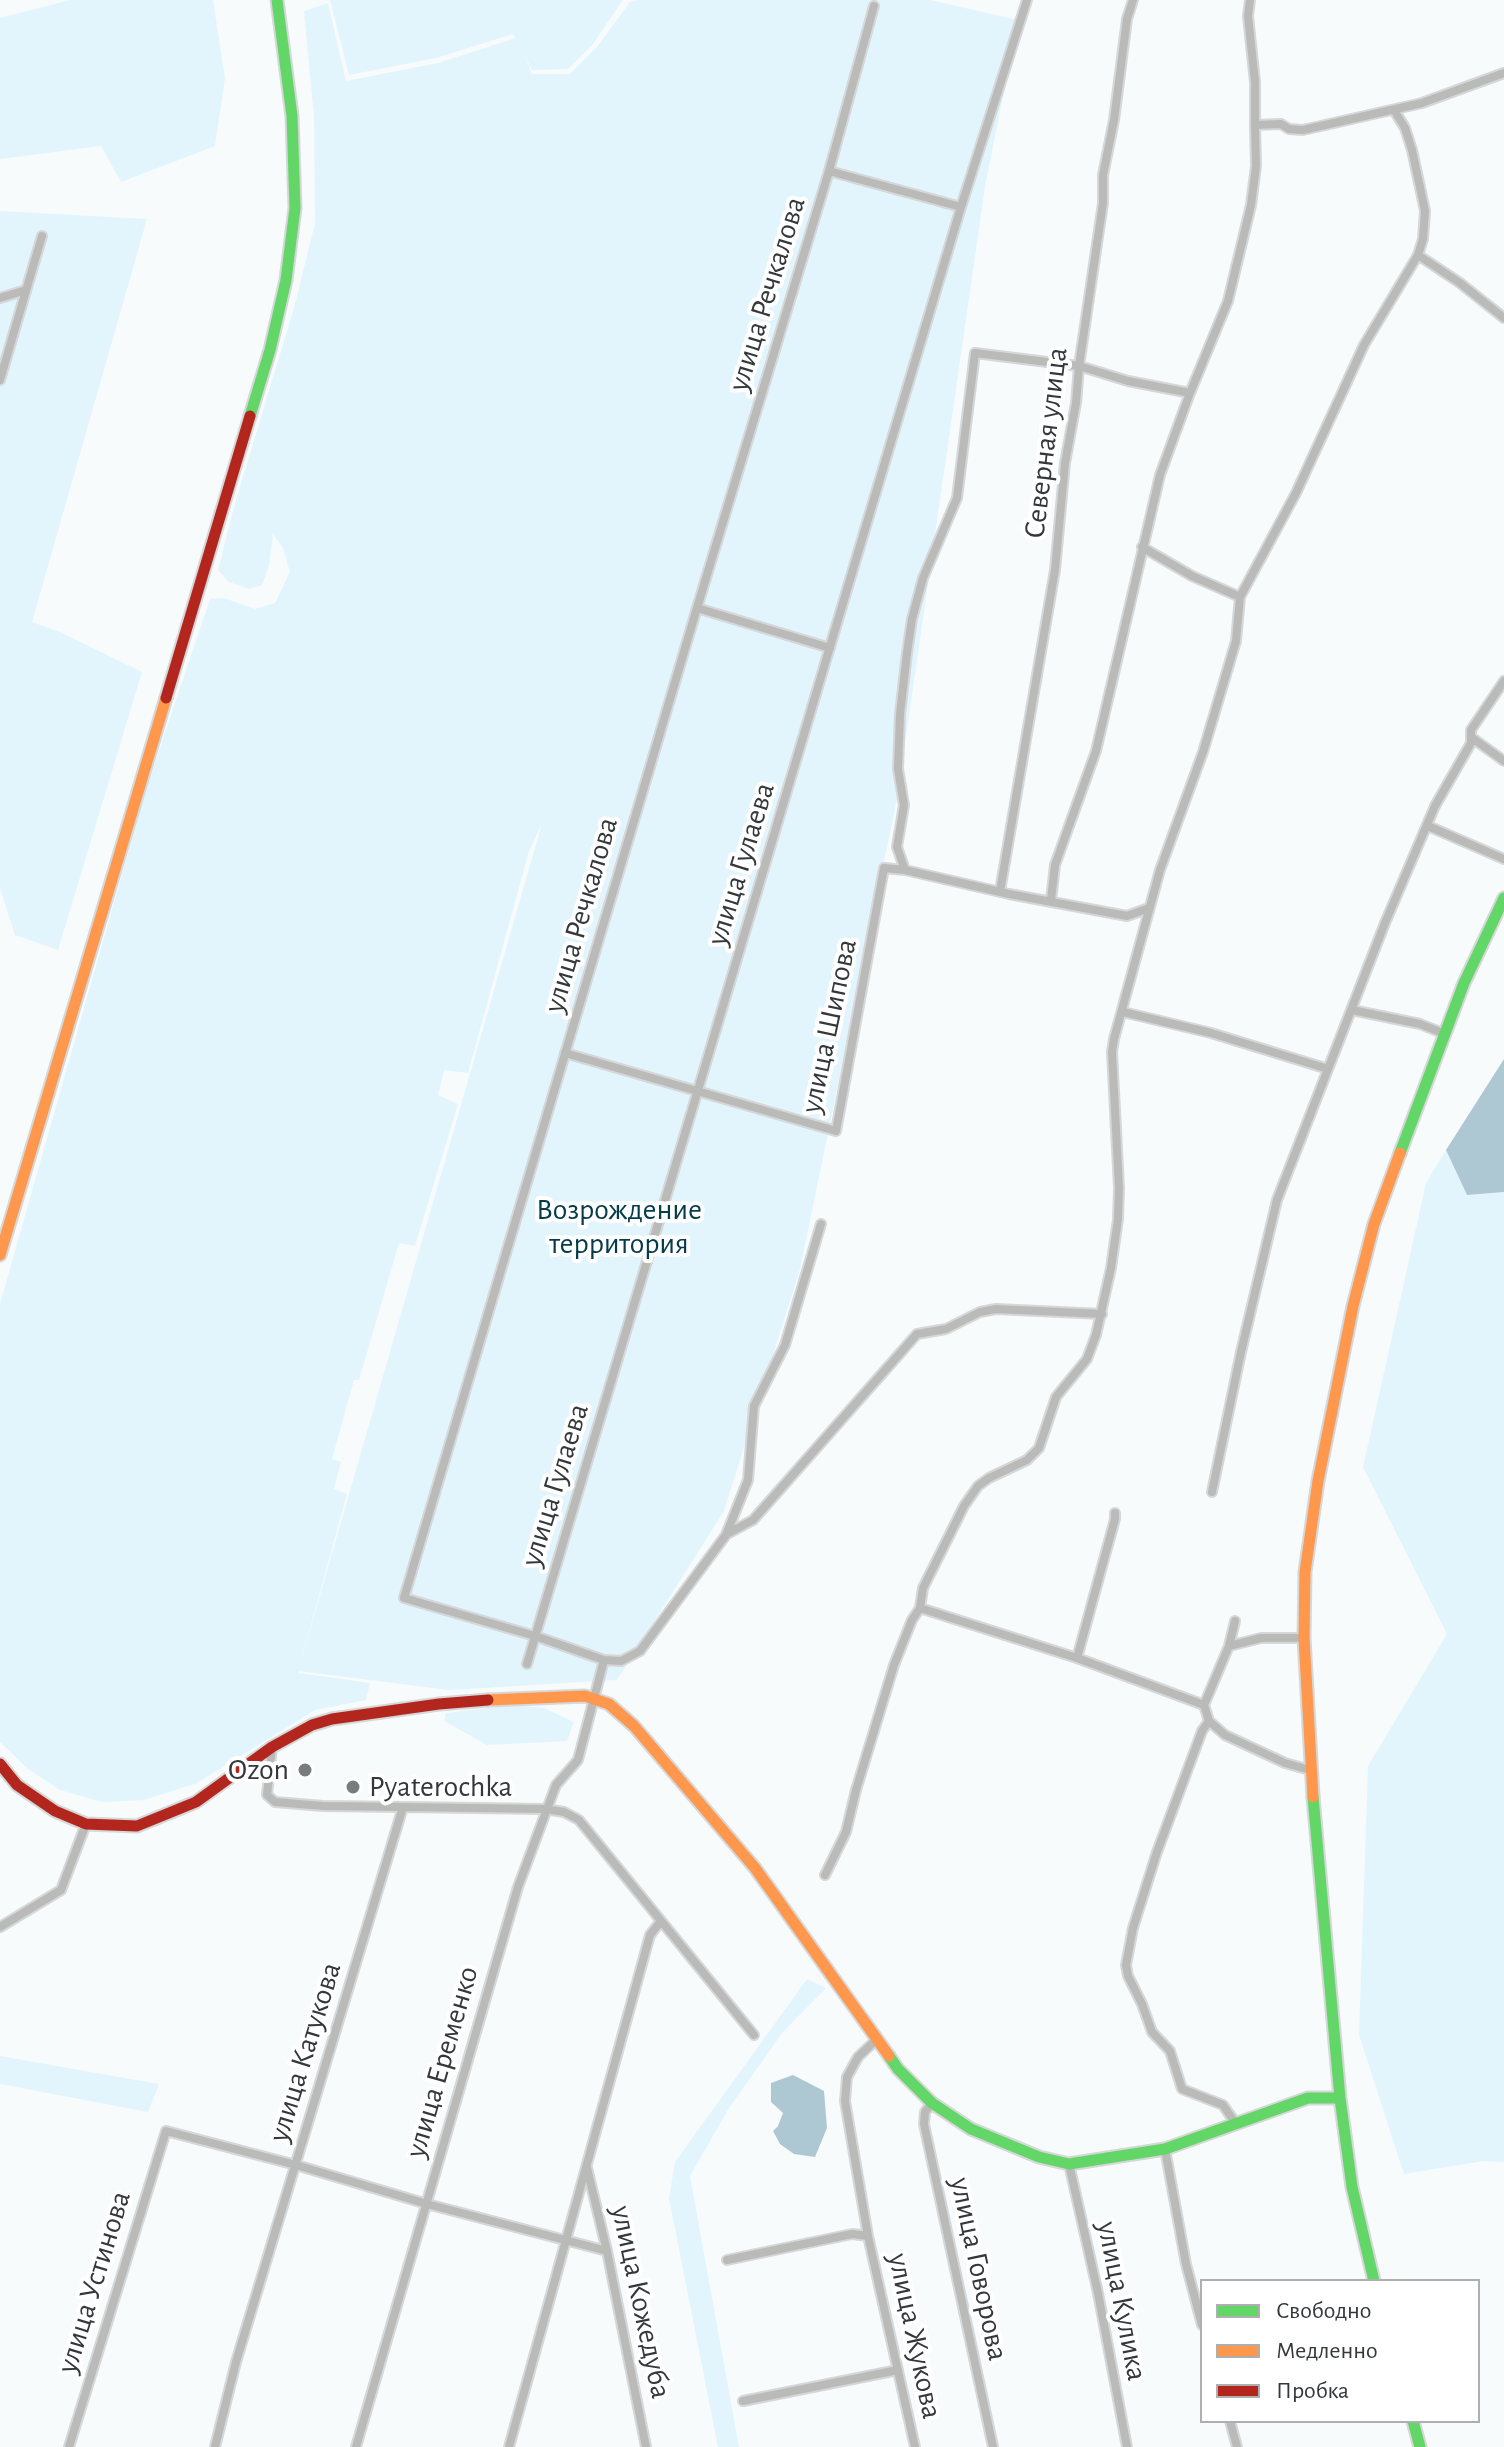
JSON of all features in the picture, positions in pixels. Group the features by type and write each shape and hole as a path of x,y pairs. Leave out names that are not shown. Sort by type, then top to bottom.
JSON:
{"main road":[{"path":"0,1255 270,350 286,280 295,208 292,116 277,0"},
{"path":"1374,2279 1352,2187 1340,2098 1310,1770 1304,1638 1305,1572 1318,1481 1353,1306 1374,1224 1464,983 1504,898"},
{"path":"0,1764 17,1785 55,1811 86,1824 137,1826 196,1802 272,1747 312,1725 394,1708 540,1696 568,1695 593,1699 609,1704 620,1713 718,1822 755,1868 898,2069 952,2118 994,2141 1069,2164 1096,2162 1165,2149 1308,2098 1340,2098"},
{"path":"1414,2423 1420,2447"}],"street":[{"name":"улица Гулаева","path":"527,1664 961,207 1027,0"},
{"name":"Северная улица","path":"1000,891 1055,570 1065,463 1103,203 1103,175 1114,120 1127,19 1133,0"},
{"path":"1051,900 1055,865 1096,751 1160,475 1190,393 1221,323 1238,266 1254,182 1255,82 1248,16 1250,0"},
{"name":"улица Речкалова","path":"604,1660 535,1636 404,1598 829,171 874,6"},
{"path":"1255,125 1281,124 1289,129 1303,130 1394,110 1504,73"},
{"path":"825,1875 846,1832 894,1665 920,1608 920,1597 930,1574 964,1506 978,1486 1027,1460 1039,1448 1056,1397 1087,1359 1102,1314 1118,1219 1112,1052 1160,870 1203,752 1229,667 1236,641 1240,597 1291,504 1364,345 1418,255 1423,239 1425,211 1408,139 1394,110"},
{"path":"829,171 961,207"},
{"path":"0,380 42,236"},
{"path":"1418,255 1504,318"},
{"path":"0,298 26,290"},
{"path":"1149,908 1127,916 905,870 897,847 904,805 898,769 900,714 912,619 923,578 957,498 975,353 1079,366 1128,381 1190,393"},
{"path":"1142,547 1192,576 1240,597"},
{"path":"697,608 830,648"},
{"path":"1212,1492 1277,1200 1385,923 1448,780 1471,743 1471,730 1504,681"},
{"path":"1471,737 1504,761"},
{"path":"1428,826 1504,859"},
{"name":"улица Шипова","path":"565,1053 836,1131 884,868 905,870"},
{"path":"1352,1010 1420,1024 1445,1034"},
{"path":"1123,1012 1211,1033 1328,1069"},
{"path":"593,1699 604,1660 621,1661 640,1651 726,1535 748,1480 754,1406 785,1345 821,1224"},
{"path":"726,1535 753,1520 917,1334 946,1329 980,1312 996,1309 1102,1314"},
{"path":"1077,1658 1115,1513"},
{"path":"920,1608 1077,1658 1204,1705"},
{"path":"1235,1621 1229,1646 1204,1705 1209,1721 1225,1735 1285,1763 1310,1770"},
{"path":"1229,1646 1261,1638 1304,1638"},
{"name":"улица Еременко","path":"356,2447 514,1901 545,1809 556,1785 578,1760 593,1699"},
{"path":"1209,1721 1202,1731 1157,1852 1133,1928 1126,1965 1152,2032 1170,2051 1182,2089 1223,2105 1236,2124"},
{"path":"272,1747 267,1795 275,1802 323,1806 545,1809 564,1812 579,1820 754,2035"},
{"name":"улица Катукова","path":"215,2447 236,2362 403,1807"},
{"path":"0,1927 61,1890 86,1824"},
{"name":"улица Кожедуба","path":"509,2447 650,1935 661,1921"},
{"path":"868,2236 845,2101 847,2077 858,2057 876,2040"},
{"name":"улица Говорова","path":"932,2103 925,2112 924,2124 993,2447"},
{"name":"улица Устинова","path":"69,2447 166,2131 296,2165"},
{"path":"1165,2149 1186,2264 1200,2317"},
{"name":"улица Кулика","path":"1069,2164 1098,2293 1127,2447"},
{"path":"296,2165 427,2204 607,2251"},
{"name":"улица Кожедуба","path":"587,2167 646,2447"},
{"name":"улица Жукова","path":"727,2260 852,2234 868,2236 915,2447"},
{"path":"743,2401 898,2370"},
{"path":"1231,2423 1237,2447"}],"green space":[{"path":"70,0 213,0 225,78 215,146 121,182 101,146 0,159 0,18"},
{"name":"Возрождение территория","path":"330,0 623,0 593,44 568,69 532,70 525,56 532,74 570,74 597,47 630,2 638,0 930,0 1018,20 985,187 897,799 800,1269 724,1511 617,1680 449,1690 299,1671 370,1683 366,1700 315,1710 197,1783 144,1800 102,1802 60,1790 28,1769 0,1742 0,1304 147,786 210,599 224,598 255,609 275,603 290,572 283,548 273,534 269,566 262,585 249,589 229,582 218,570 294,308 315,223 314,117 304,11 328,3 346,81 438,63 516,38 513,34 436,58 349,75","holes":["541,826 299,1668 347,1494 334,1489 341,1462 332,1459 354,1380 359,1380 399,1243 415,1246 458,1104 438,1095 444,1070 468,1073 529,851"]},
{"path":"0,211 147,219 32,622 60,632 142,672 58,950 15,935 0,888"},
{"path":"1446,1150 1467,1195 1504,1192 1504,2162 1484,2161 1404,2174 1359,2035 1368,1766 1447,1634 1363,1467 1426,1183"},
{"path":"513,1705 544,1708 574,1722 567,1741 487,1745 444,1721 446,1713"},
{"path":"807,1979 826,1988 783,2032 729,2108 690,2176 739,2447 718,2447 669,2198 675,2162"},
{"path":"0,2056 159,2084 148,2112 0,2084"}],"water":[{"path":"1504,1059 1504,1192 1467,1195 1446,1150"},
{"path":"793,2075 824,2091 827,2128 815,2157 794,2154 780,2144 773,2131 783,2113 771,2102 771,2083"}],"traffic: fast":[{"path":"250,416 270,350 286,280 295,208 292,116 277,0"},
{"path":"1400,1153 1464,983 1504,898"},
{"path":"1313,1797 1340,2098 1352,2187 1374,2279"},
{"path":"889,2056 932,2103 971,2129 1039,2157 1069,2164 1165,2149 1308,2098 1340,2098"},
{"path":"1414,2423 1420,2447"}],"traffic: slow":[{"path":"0,1255 166,698"},
{"path":"1313,1797 1304,1638 1305,1572 1318,1481 1353,1306 1374,1224 1400,1153"},
{"path":"488,1700 585,1696 609,1704 634,1726 755,1868 889,2056"}],"traffic: jam":[{"path":"166,698 250,416"},
{"path":"0,1764 17,1785 55,1811 86,1824 137,1826 196,1802 272,1747 312,1725 332,1719 488,1700"}],"place":[{"name":"Ozon","path":"305,1770"},
{"name":"Pyaterochka","path":"353,1787"}]}
